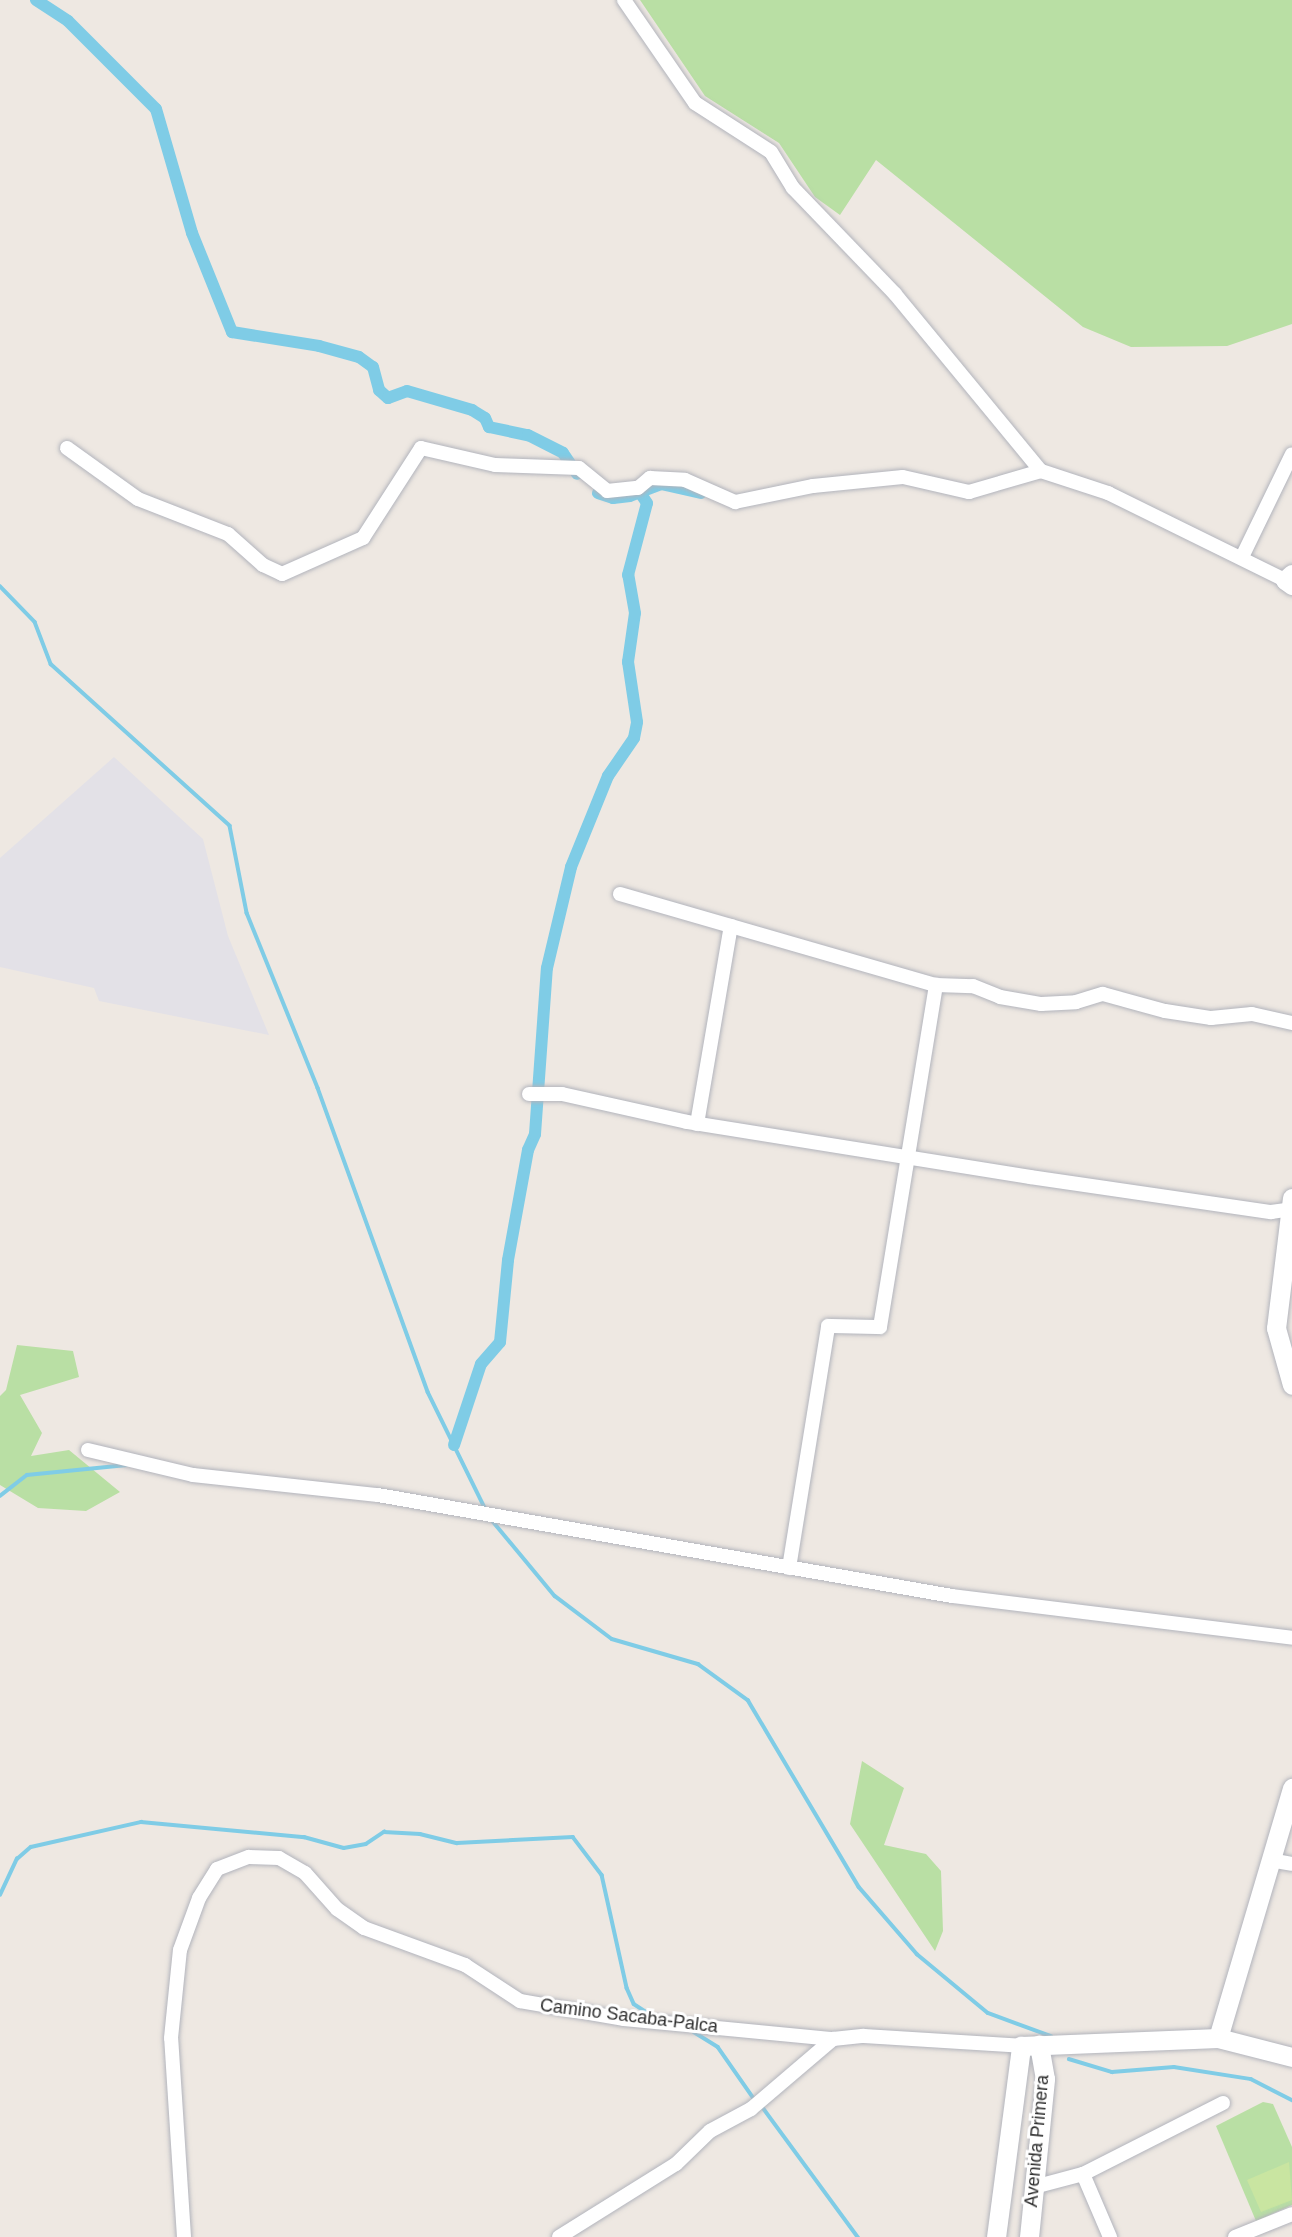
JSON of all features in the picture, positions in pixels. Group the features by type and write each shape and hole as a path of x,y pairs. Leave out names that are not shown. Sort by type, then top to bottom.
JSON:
{"main road":[{"path":"1291,1205 1276,1328 1292,1385"},
{"path":"1218,2038 1292,1788"},
{"name":"Camino Sacaba-Palca","path":"1030,2045 1218,2038 1292,2057"},
{"name":"Avenida Primera","path":"1029,2237 1045,2079 1030,2045"},
{"name":"Avenida Primera","path":"996,2237 1030,2045"}],"street":[{"path":"624,0 695,103 771,152 793,188 895,294 1041,471 1108,492 1290,579"},
{"path":"67,448 138,499 228,534 263,565 282,574 363,538 421,448 495,465 579,468 607,491 638,488 650,478 685,480 735,502 813,486 904,477 968,492 1041,471"},
{"path":"1242,557 1292,454"},
{"path":"620,894 936,985 973,986 1000,997 1041,1004 1104,994 1176,1013 1211,1018 1252,1014 1292,1023"},
{"path":"696,1124 731,926"},
{"path":"789,1568 828,1326 880,1327 936,985"},
{"path":"529,1094 562,1094 696,1124 1271,1212 1291,1205"},
{"path":"88,1450 194,1475 378,1495 952,1596 1292,1638"},
{"name":"Camino Sacaba-Palca","path":"184,2237 171,2038 180,1950 199,1898 217,1868 249,1857 279,1858 305,1872 337,1909 364,1928 465,1965 520,2001 624,2019 832,2039 864,2036 1030,2045"},
{"path":"1270,1860 1292,1864"},
{"path":"559,2237 676,2164 709,2131 751,2109 832,2039"},
{"path":"1034,2187 1083,2174 1223,2102"},
{"path":"1083,2174 1110,2237"},
{"path":"1235,2237 1292,2214"}],"shaded area":[{"path":"114,757 203,839 228,936 269,1035 99,1001 94,988 0,967 0,858"}],"green space":[{"path":"640,0 1292,0 1292,324 1227,346 1131,347 1083,327 876,160 840,215 815,197 779,143 705,96"},
{"path":"17,1345 73,1351 79,1377 20,1395 42,1433 31,1456 69,1450 120,1492 86,1511 38,1508 0,1485 0,1396 6,1390"},
{"path":"862,1761 904,1788 884,1845 926,1854 941,1871 943,1931 935,1951 850,1824"},
{"path":"1263,2102 1273,2104 1292,2147 1292,2205 1256,2221 1216,2126"},
{"path":"1289,2162 1292,2200 1261,2212 1247,2180"}],"waterway":[{"path":"36,0 68,21 156,109 192,233 232,332 319,346 359,357 373,367 379,390 388,398 407,391 472,410 485,418 489,427 528,435 563,453 577,474"},
{"path":"598,493 613,498 630,496 661,484 701,493"},
{"path":"454,1445 481,1364 500,1342 508,1260 528,1150 535,1134 547,968 571,867 608,776 634,738 637,722 628,662 635,613 628,575 647,503 639,491"},
{"path":"0,586 35,622 51,664 230,826 247,913 318,1088 428,1392 486,1510"},
{"path":"0,1496 27,1475 127,1465"},
{"path":"491,1519 555,1596 612,1639 698,1664 748,1700 859,1887 917,1954 988,2013 1051,2036"},
{"path":"0,1895 17,1859 31,1847 141,1822 304,1837 344,1848 366,1844 384,1832 420,1834 457,1843 573,1837 602,1875 627,1988 634,2004 651,2015"},
{"path":"694,2032 718,2047 755,2100"},
{"path":"1069,2059 1112,2072 1174,2067 1251,2079 1292,2100"},
{"path":"761,2105 858,2237"}]}
